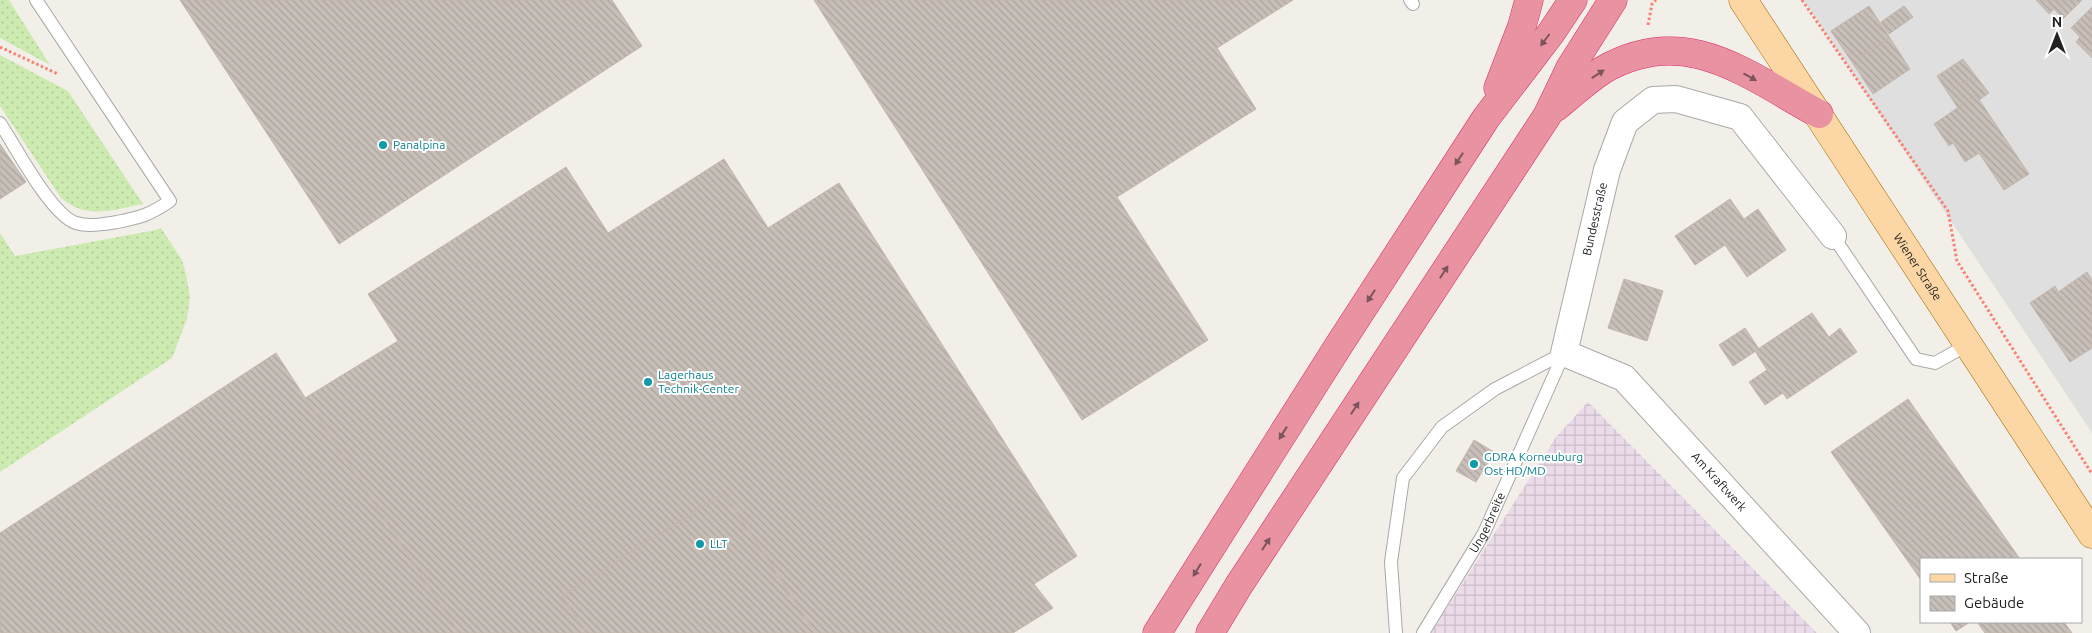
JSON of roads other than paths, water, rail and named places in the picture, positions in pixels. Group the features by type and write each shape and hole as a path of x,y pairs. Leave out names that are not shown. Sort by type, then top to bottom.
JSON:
{"highway":[{"path":"1486,118 1522,26 1529,0"},
{"path":"1157,633 1339,345 1486,118 1551,33 1573,0"},
{"path":"1210,633 1239,585 1547,116 1570,68 1613,0"},
{"path":"1547,116 1581,86 1603,71 1625,60 1649,53 1677,50 1704,54 1728,64 1819,114"}],"main road":[{"name":"Wiener Straße","path":"1743,0 2092,534"}],"street":[{"name":"Bundesstraße","path":"1564,353 1607,170 1625,122 1653,100 1676,99 1740,117 1833,236"},
{"name":"Am Kraftwerk","path":"1564,353 1624,378 1856,633"}],"lane":[{"path":"0,123 51,203 63,217 75,223 90,225 149,215 170,201 36,0"},
{"path":"1833,236 1916,359 1935,363 1968,344"},
{"path":"1396,633 1391,562 1403,478 1442,427 1495,389 1564,353"},
{"name":"Ungerbreite","path":"1423,633 1484,533 1564,353"}],"place":[{"name":"Panalpina","path":"383,145"},
{"name":"Lagerhaus Technik-Center","path":"648,382"},
{"name":"GDRA Korneuburg Ost HD/MD","path":"1474,464"},
{"name":"LLT","path":"700,544"}]}
